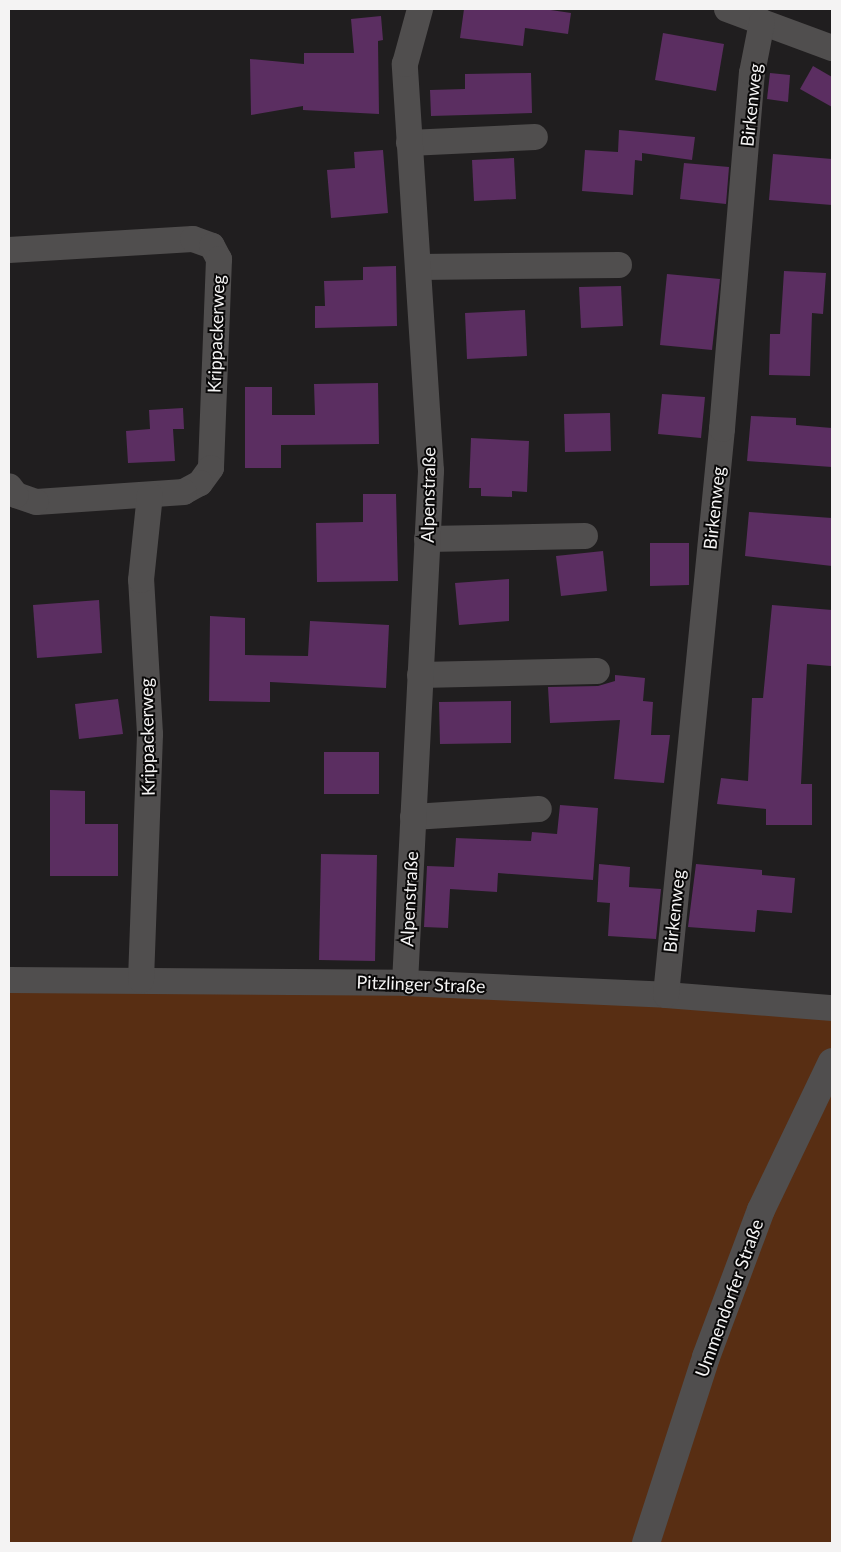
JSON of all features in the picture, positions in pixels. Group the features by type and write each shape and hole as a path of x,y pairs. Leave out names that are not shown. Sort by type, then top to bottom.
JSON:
{"street":[{"name":"Alpenstraße","path":"405,983 431,471 409,143 406,64 420,9"},
{"path":"727,9 832,48"},
{"name":"Birkenweg","path":"666,995 722,429 752,73 762,22"},
{"path":"409,143 535,137"},
{"name":"Krippackerweg","path":"9,250 193,239 212,246 219,259 211,468 200,483 184,492 36,502 16,495 9,486"},
{"path":"418,267 619,265"},
{"name":"Krippackerweg","path":"141,980 150,734 141,580 150,495"},
{"path":"427,539 585,536"},
{"path":"420,675 597,670"},
{"path":"413,816 540,810"},
{"name":"Pitzlinger Straße","path":"9,980 405,983 666,995 832,1008"},
{"name":"Ummendorfer Straße","path":"646,1543 706,1357 761,1210 832,1062"}],"shaded area":[{"path":"9,992 404,992 832,1015 832,1543 9,1543"}],"building":[{"path":"464,9 544,9 571,13 568,34 525,28 523,46 460,38"},
{"path":"381,16 383,40 378,41 379,114 303,110 303,106 251,115 250,59 304,64 304,53 354,53 351,19"},
{"path":"663,33 724,44 716,91 655,80"},
{"path":"813,66 832,77 832,107 800,89"},
{"path":"531,73 532,113 431,116 430,90 465,89 465,74"},
{"path":"770,73 790,75 788,102 767,99"},
{"path":"619,130 695,137 692,160 642,153 642,161 635,160 633,195 582,191 585,150 618,152"},
{"path":"383,150 388,213 331,218 327,170 355,168 354,152"},
{"path":"773,154 832,159 832,205 769,200"},
{"path":"514,158 516,199 474,201 472,160"},
{"path":"684,163 729,167 726,204 680,199"},
{"path":"396,266 397,326 315,328 315,306 325,306 324,281 363,280 363,267"},
{"path":"784,271 826,273 823,314 812,313 810,376 769,375 770,334 780,334"},
{"path":"667,274 720,279 712,350 660,345"},
{"path":"621,286 623,326 581,328 579,287"},
{"path":"525,310 527,356 467,359 465,313"},
{"path":"378,383 379,444 281,445 281,468 245,468 245,387 272,387 272,415 315,415 314,384"},
{"path":"662,394 705,397 701,438 658,434"},
{"path":"183,408 184,429 173,429 175,461 128,463 126,431 150,429 149,410"},
{"path":"610,413 611,451 565,452 564,414"},
{"path":"751,416 796,418 796,425 832,428 832,467 747,461"},
{"path":"471,438 529,441 527,492 512,491 512,497 481,496 481,488 469,488"},
{"path":"363,494 396,494 398,581 317,582 316,523 363,522"},
{"path":"749,512 832,518 832,566 745,556"},
{"path":"650,543 689,543 689,585 650,586"},
{"path":"603,551 607,591 561,596 556,556"},
{"path":"509,579 509,621 459,625 455,583"},
{"path":"99,600 102,653 37,658 33,605"},
{"path":"772,605 832,610 831,666 807,664 801,784 812,784 812,825 766,825 766,809 717,804 721,778 748,781 752,698 763,698"},
{"path":"210,616 245,618 245,655 308,656 310,621 389,625 386,688 270,682 270,702 209,701"},
{"path":"615,675 645,678 643,701 653,702 651,735 670,735 664,783 614,779 620,720 550,723 548,687 598,686 615,681"},
{"path":"118,699 123,734 79,739 75,704"},
{"path":"511,701 511,743 440,744 439,702"},
{"path":"324,752 379,752 379,794 324,794"},
{"path":"50,790 85,791 85,824 118,824 118,876 50,876"},
{"path":"560,805 598,808 593,880 498,873 497,892 450,889 448,928 424,927 427,866 454,867 456,838 531,841 532,832 557,834"},
{"path":"321,854 377,855 375,961 319,960"},
{"path":"599,864 630,867 629,887 661,889 656,939 608,936 610,903 597,902"},
{"path":"696,864 762,870 762,875 795,878 792,913 757,910 755,932 688,927"}]}
